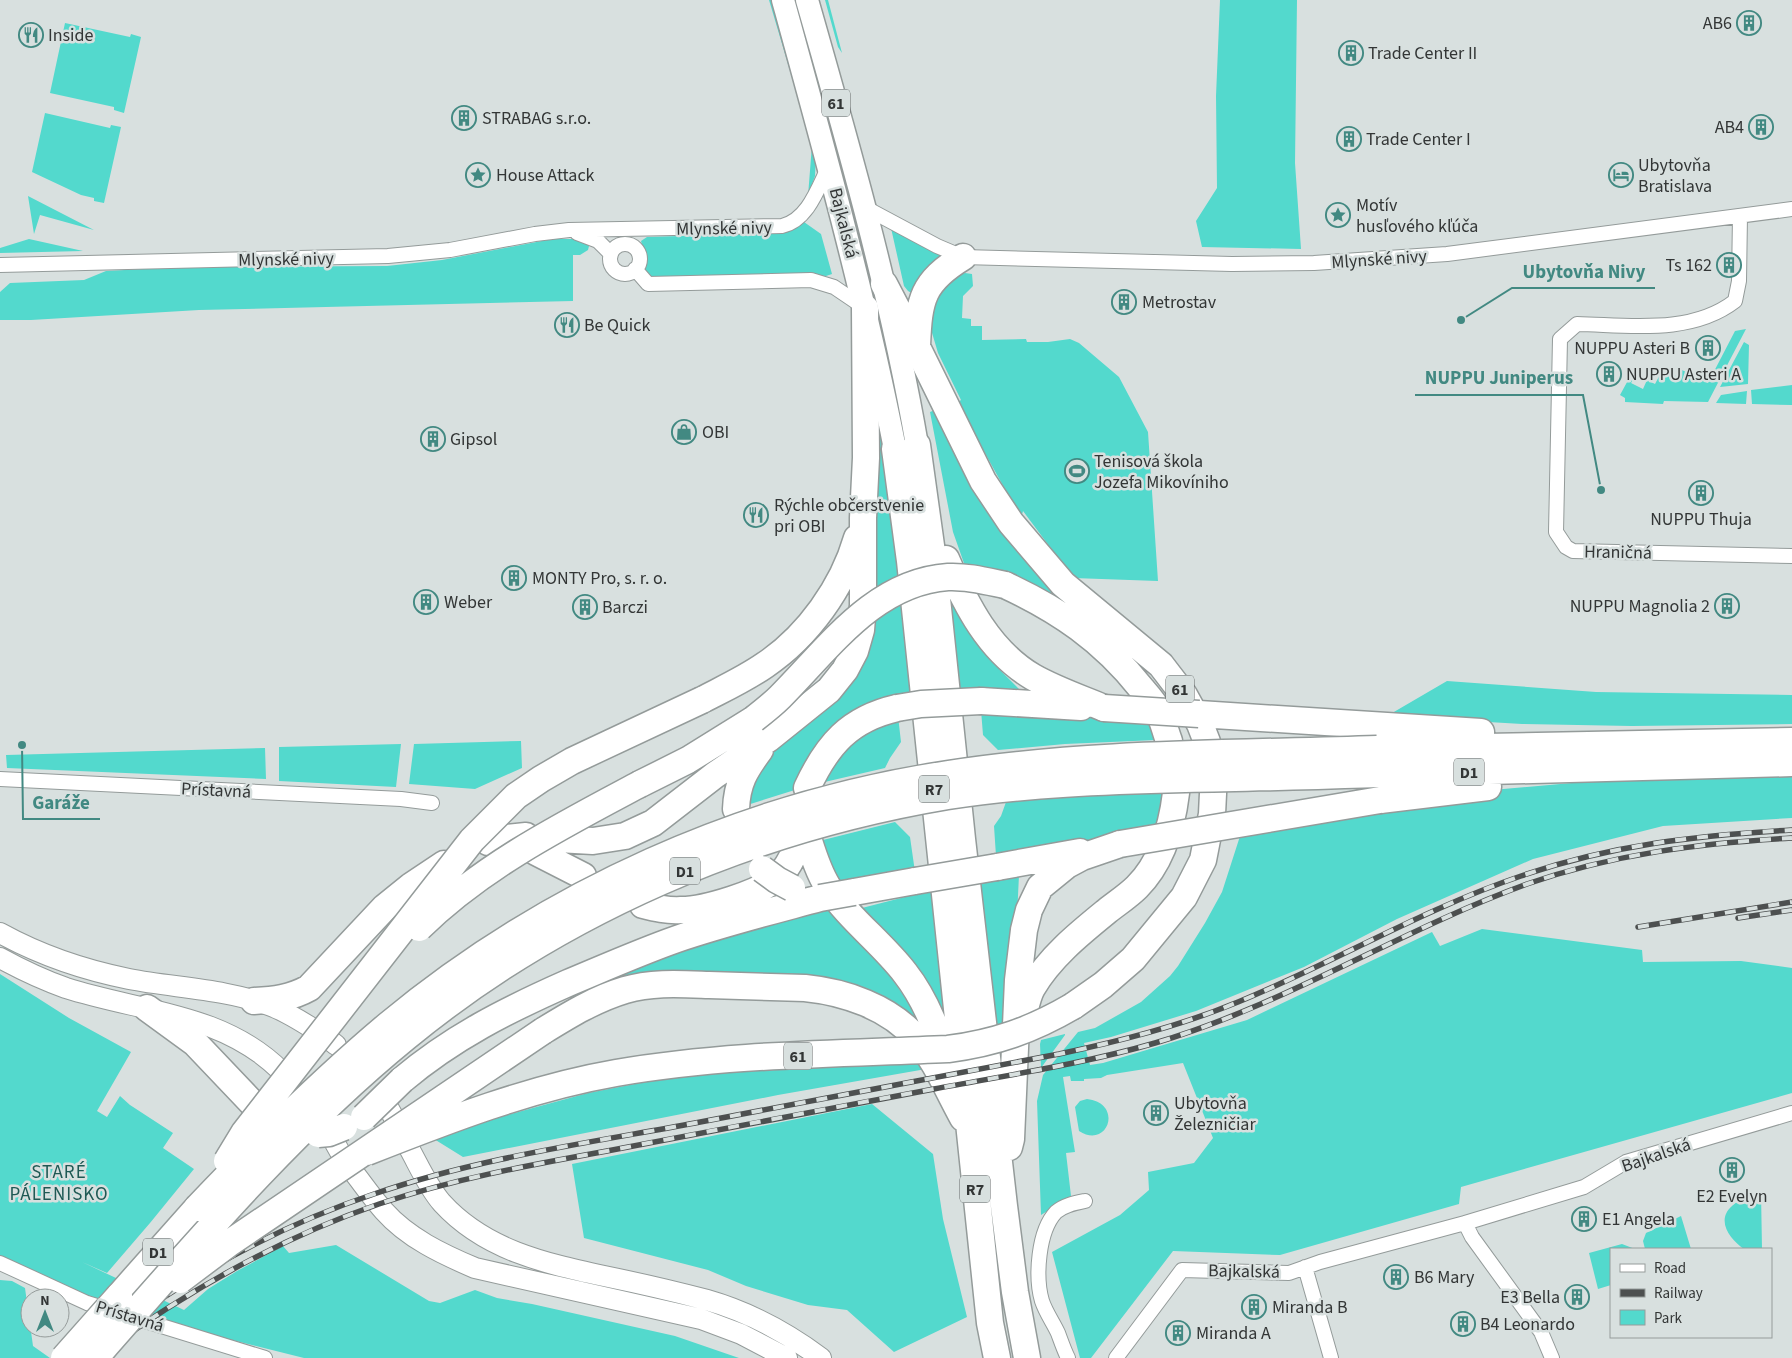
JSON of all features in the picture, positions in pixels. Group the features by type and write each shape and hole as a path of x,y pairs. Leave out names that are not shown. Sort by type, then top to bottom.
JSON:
{"highway":[{"path":"917,346 919,315 927,290 941,272 963,257"},
{"name":"61","path":"367,1152 459,1116 518,1097 615,1073 712,1061 948,1048 974,1045 1019,1033 1073,1006 1103,985 1134,959 1184,897 1203,860 1212,814 1214,772 1200,724 1184,695 1161,665 1063,584 1011,523 983,481 917,346 884,284"},
{"path":"354,992 434,914 466,888 498,866 563,826 724,740 761,729 829,690 845,670 855,651 861,630 863,605 863,518 866,458 865,308"},
{"name":"R7","path":"906,447 927,514 1001,1178 1027,1358"},
{"name":"R7","path":"906,447 910,561 969,1130 990,1323 996,1358"},
{"path":"927,514 967,604 980,626 1012,663 1032,677 1055,689 1104,708"},
{"path":"197,1208 244,1133 472,840 492,819 516,796 572,761 738,682 784,650 821,609 838,582 855,546 863,518"},
{"path":"736,810 736,798 740,780 747,767 761,729 779,698 857,618 880,601 899,590 924,581 947,577 970,578 1005,585 1053,609 1096,639 1128,671 1157,709 1169,741"},
{"path":"807,788 822,758 833,743 845,732 876,714 897,708 936,702 981,701 1104,708 1377,750"},
{"path":"488,842 533,843 601,840 625,836 641,830 653,823 715,775 761,729"},
{"name":"D1","path":"1561,758 1792,741"},
{"name":"D1","path":"95,1358 273,1161 312,1122 404,1038 454,1000 540,943 674,876 725,855 834,820 949,796 1008,788 1108,781 1377,750"},
{"name":"D1","path":"64,1358 197,1208 255,1147 334,1072 390,1024 446,980 569,902 612,880 716,834 830,799 892,784 957,772 1050,762 1377,750 1561,758 1792,763"},
{"path":"356,1122 402,1080 442,1048 480,1026 538,996 632,956 716,926 820,898 1120,844 1380,800 1528,782 1561,758"},
{"path":"1016,1038 1031,989 1049,963 1097,919 1137,887 1152,867 1163,847 1173,817 1176,793"},
{"path":"533,843 582,876"},
{"path":"642,905 662,910 682,910 723,902 761,889 779,877 804,843 829,888 844,907 885,949 920,995 945,1054 969,1130"},
{"path":"1001,1178 1011,1139 1018,980 1028,910 1040,887 1067,865 1082,857 1120,844"},
{"path":"254,1001 282,999 309,988 386,907 411,886 444,864"},
{"path":"757,864 777,880 792,888 820,898"},
{"path":"140,1307 228,1244 543,1032 577,1010 602,998 626,990 678,984 805,988 823,990 862,1002 884,1012 903,1024 917,1039 932,1060 969,1130"},
{"path":"147,1008 195,1043 254,1105"}],"main road":[{"name":"Bajkalská","path":"783,0 829,166 865,308 906,447"},
{"name":"Bajkalská","path":"807,0 884,284 906,447"},
{"path":"0,933 58,959 110,975 219,993 271,1006 286,1013 327,1039"},
{"path":"0,958 36,977 68,988 187,1017 223,1032 268,1058 282,1071"},
{"path":"341,1154 356,1122"},
{"path":"409,1148 434,1194 445,1206 483,1237 514,1253 551,1265 622,1280 724,1306 749,1315 781,1331 821,1358"},
{"path":"355,1174 384,1212 402,1227 426,1245 475,1268 701,1319 741,1334 787,1358"}],"street":[{"name":"Mlynské nivy","path":"0,265 388,256 450,250 535,234 569,230 785,226 796,220 804,212 829,166"},
{"path":"864,206 937,246 963,257"},
{"name":"Mlynské nivy","path":"963,257 1232,264 1314,264 1447,254 1792,209"},
{"name":"Hraničná","path":"1740,216 1739,281 1735,301 1722,311 1698,319 1669,325 1577,324 1560,339 1556,532 1566,547 1573,551 1792,556"},
{"name":"Mlynské nivy","path":"606,229 615,237 620,248"},
{"path":"620,248 647,229"},
{"name":"Mlynské nivy","path":"569,230 620,248 635,248 640,262 636,269 628,273 618,272 611,264 620,248"},
{"path":"636,269 648,284 811,280 834,287 865,308"},
{"name":"Prístavná","path":"0,779 401,799 432,803"},
{"name":"Bajkalská","path":"1116,1358 1182,1270 1289,1273 1584,1187 1626,1162 1792,1113"},
{"path":"1068,1358 1042,1300 1038,1279 1039,1260 1046,1227 1057,1211 1065,1206 1085,1201"},
{"path":"1465,1223 1472,1237 1541,1332 1552,1358"},
{"name":"Prístavná","path":"0,1263 87,1303 265,1358"},
{"name":"Bajkalská","path":"1305,1267 1331,1358"}],"green space":[{"path":"769,0 776,0 816,156 815,176 808,196 812,145"},
{"path":"791,0 798,0 860,228 853,228"},
{"path":"825,0 828,0 842,53 838,47"},
{"path":"1220,0 1297,0 1295,163 1301,249 1202,247 1196,221 1217,188 1216,96"},
{"path":"65,23 130,37 131,34 141,37 124,113 114,110 114,107 50,93"},
{"path":"45,113 110,128 111,125 121,127 104,203 94,201 94,198 81,195 32,172"},
{"path":"28,196 94,230 40,215 34,234"},
{"path":"804,222 821,234 832,274 826,276 649,279 643,269 645,255 641,241 647,237 779,233 790,230"},
{"path":"891,228 938,252 944,257 917,296 908,291 904,286"},
{"path":"29,239 83,251 0,253 0,248"},
{"path":"552,239 578,239 589,246 588,250 580,255 573,255 573,301 199,310 31,320 0,320 0,292 10,283 84,280 106,271 180,267 387,266 442,260"},
{"name":"Tenisová škola Jozefa Mikovíniho","path":"972,274 973,286 963,296 962,318 971,319 971,326 982,326 982,340 1026,339 1027,342 1048,342 1070,339 1079,343 1119,377 1148,432 1158,581 1073,578 1023,511 1021,518 957,403 961,400 938,353 930,326 930,318 940,290 958,275"},
{"path":"1746,329 1708,402 1664,401 1663,404 1625,402 1625,398 1620,395 1632,373 1636,375 1631,383 1643,389 1647,380 1655,384 1663,369 1676,376 1680,369 1708,383 1735,331"},
{"path":"1744,342 1749,345 1748,384 1720,387"},
{"path":"871,374 890,467 915,691 875,700 842,723 798,789 744,806 763,758 856,672"},
{"path":"1792,385 1792,405 1752,404 1751,390"},
{"path":"1747,391 1746,404 1716,403 1721,395"},
{"path":"935,410 979,498 1062,600 1038,587 965,566 953,532 930,412"},
{"path":"948,598 990,660 1019,689 955,688"},
{"path":"1447,681 1596,692 1792,695 1792,724 1632,726 1522,724 1387,716"},
{"path":"981,710 1026,711 1148,720 1156,740 1065,744 998,750 983,735"},
{"path":"898,716 901,742 885,768 816,784 848,740"},
{"path":"521,741 522,768 475,789 409,784 414,744"},
{"path":"401,744 396,787 279,781 279,747"},
{"path":"265,748 266,779 7,768 6,755"},
{"path":"1792,775 1792,818 1663,826 1533,859 1397,919 1304,967 1196,1011 1111,1037 1084,1043 1090,1065 1103,1063 1247,1020 1432,932 1440,946 1482,929 1642,950 1643,962 1741,961 1792,968 1792,1093 1461,1187 1459,1204 1280,1255 1173,1251 1091,1358 1080,1358 1052,1252 1120,1215 1149,1190 1148,1172 1194,1163 1213,1138 1183,1063 1107,1075 1101,1078 1084,1079 1084,1081 1071,1081 1070,1076 1063,1077 1075,1152 1066,1153 1071,1196 1041,1215 1037,1101 1043,1075 1078,1032 1095,1028 1141,1002 1170,976 1205,923 1222,892 1241,833 1458,793 1605,780"},
{"path":"1167,793 1161,830 996,856 994,826 1001,816 1006,802 1083,796"},
{"path":"895,822 910,837 915,872 860,880 833,881 815,842"},
{"path":"1019,875 1012,1020 995,1027 975,882"},
{"path":"936,889 953,1026 944,1027 924,982 897,943 862,908"},
{"path":"831,908 888,973 919,1021 883,997 859,987 817,978 610,983 607,977 687,947"},
{"path":"0,974 69,1018 131,1052 97,1111 107,1117 120,1096 130,1105 173,1133 163,1148 194,1169 107,1273 82,1262 184,1310 208,1289 283,1246 289,1253 336,1245 429,1301 440,1303 475,1290 497,1298 675,1336 739,1358 304,1358 176,1326 86,1295 0,1256"},
{"path":"1065,1035 1041,1068 1041,1040"},
{"path":"919,1062 926,1069 778,1095 463,1157 434,1139 496,1118 588,1093 666,1078 737,1072"},
{"path":"1087,1099 1098,1102 1105,1108 1108,1116 1108,1124 1098,1135 1089,1135 1079,1131 1075,1107 1080,1101"},
{"path":"872,1104 933,1154 943,1219 967,1317 894,1352 847,1310 808,1305 746,1286 708,1270 584,1238 572,1164"},
{"path":"1761,1192 1762,1248 1743,1248 1734,1241 1727,1230 1725,1218 1727,1212 1732,1206"},
{"path":"1681,1216 1691,1248 1645,1248 1643,1241 1646,1233"},
{"path":"1622,1244 1632,1248 1610,1248 1610,1285 1598,1289 1589,1253"},
{"path":"0,1280 12,1281 25,1288 20,1288 20,1338 32,1338 33,1346 50,1358 0,1358"}],"railway":[{"path":"79,1358 100,1340 134,1316 217,1264 294,1225 413,1181 533,1152 1059,1054 1127,1038 1172,1026 1216,1011 1309,971 1449,904 1485,889 1554,865 1588,856 1655,843 1723,835 1792,830"},
{"path":"95,1358 196,1290 267,1251 341,1218 407,1195 521,1167 1045,1069 1128,1050 1203,1027 1250,1009 1480,902 1527,884 1592,865 1658,852 1724,843 1792,838"},
{"path":"1638,927 1792,902"},
{"path":"1738,918 1792,910"}],"place":[{"name":"AB6","path":"1749,23"},
{"name":"Inside","path":"31,35"},
{"name":"Trade Center II","path":"1351,53"},
{"name":"STRABAG s.r.o.","path":"464,118"},
{"name":"AB4","path":"1761,127"},
{"name":"Trade Center I","path":"1349,139"},
{"name":"House Attack","path":"478,175"},
{"name":"Ubytovňa Bratislava","path":"1621,175"},
{"name":"Motív husľového kľúča","path":"1338,215"},
{"name":"Ts 162","path":"1729,265"},
{"name":"Metrostav","path":"1124,302"},
{"name":"Ubytovňa Nivy","path":"1461,320"},
{"name":"Be Quick","path":"567,325"},
{"name":"NUPPU Asteri B","path":"1708,348"},
{"name":"NUPPU Asteri A","path":"1609,374"},
{"name":"OBI","path":"684,432"},
{"name":"Gipsol","path":"433,439"},
{"name":"Tenisová škola Jozefa Mikovíniho","path":"1077,471"},
{"name":"NUPPU Juniperus","path":"1601,490"},
{"name":"NUPPU Thuja","path":"1701,493"},
{"name":"Rýchle občerstvenie pri OBI","path":"756,515"},
{"name":"MONTY Pro, s. r. o.","path":"514,578"},
{"name":"Weber","path":"426,602"},
{"name":"NUPPU Magnolia 2","path":"1727,606"},
{"name":"Barczi","path":"585,607"},
{"name":"Garáže","path":"22,745"},
{"name":"Ubytovňa Železničiar","path":"1156,1113"},
{"name":"E2 Evelyn","path":"1732,1170"},
{"name":"E1 Angela","path":"1584,1219"},
{"name":"B6 Mary","path":"1396,1277"},
{"name":"E3 Bella","path":"1577,1297"},
{"name":"Miranda B","path":"1254,1307"},
{"name":"B4 Leonardo","path":"1463,1324"},
{"name":"Miranda A","path":"1178,1333"}],"district":[{"name":"STARÉ PÁLENISKO","path":"59,1182"}]}
